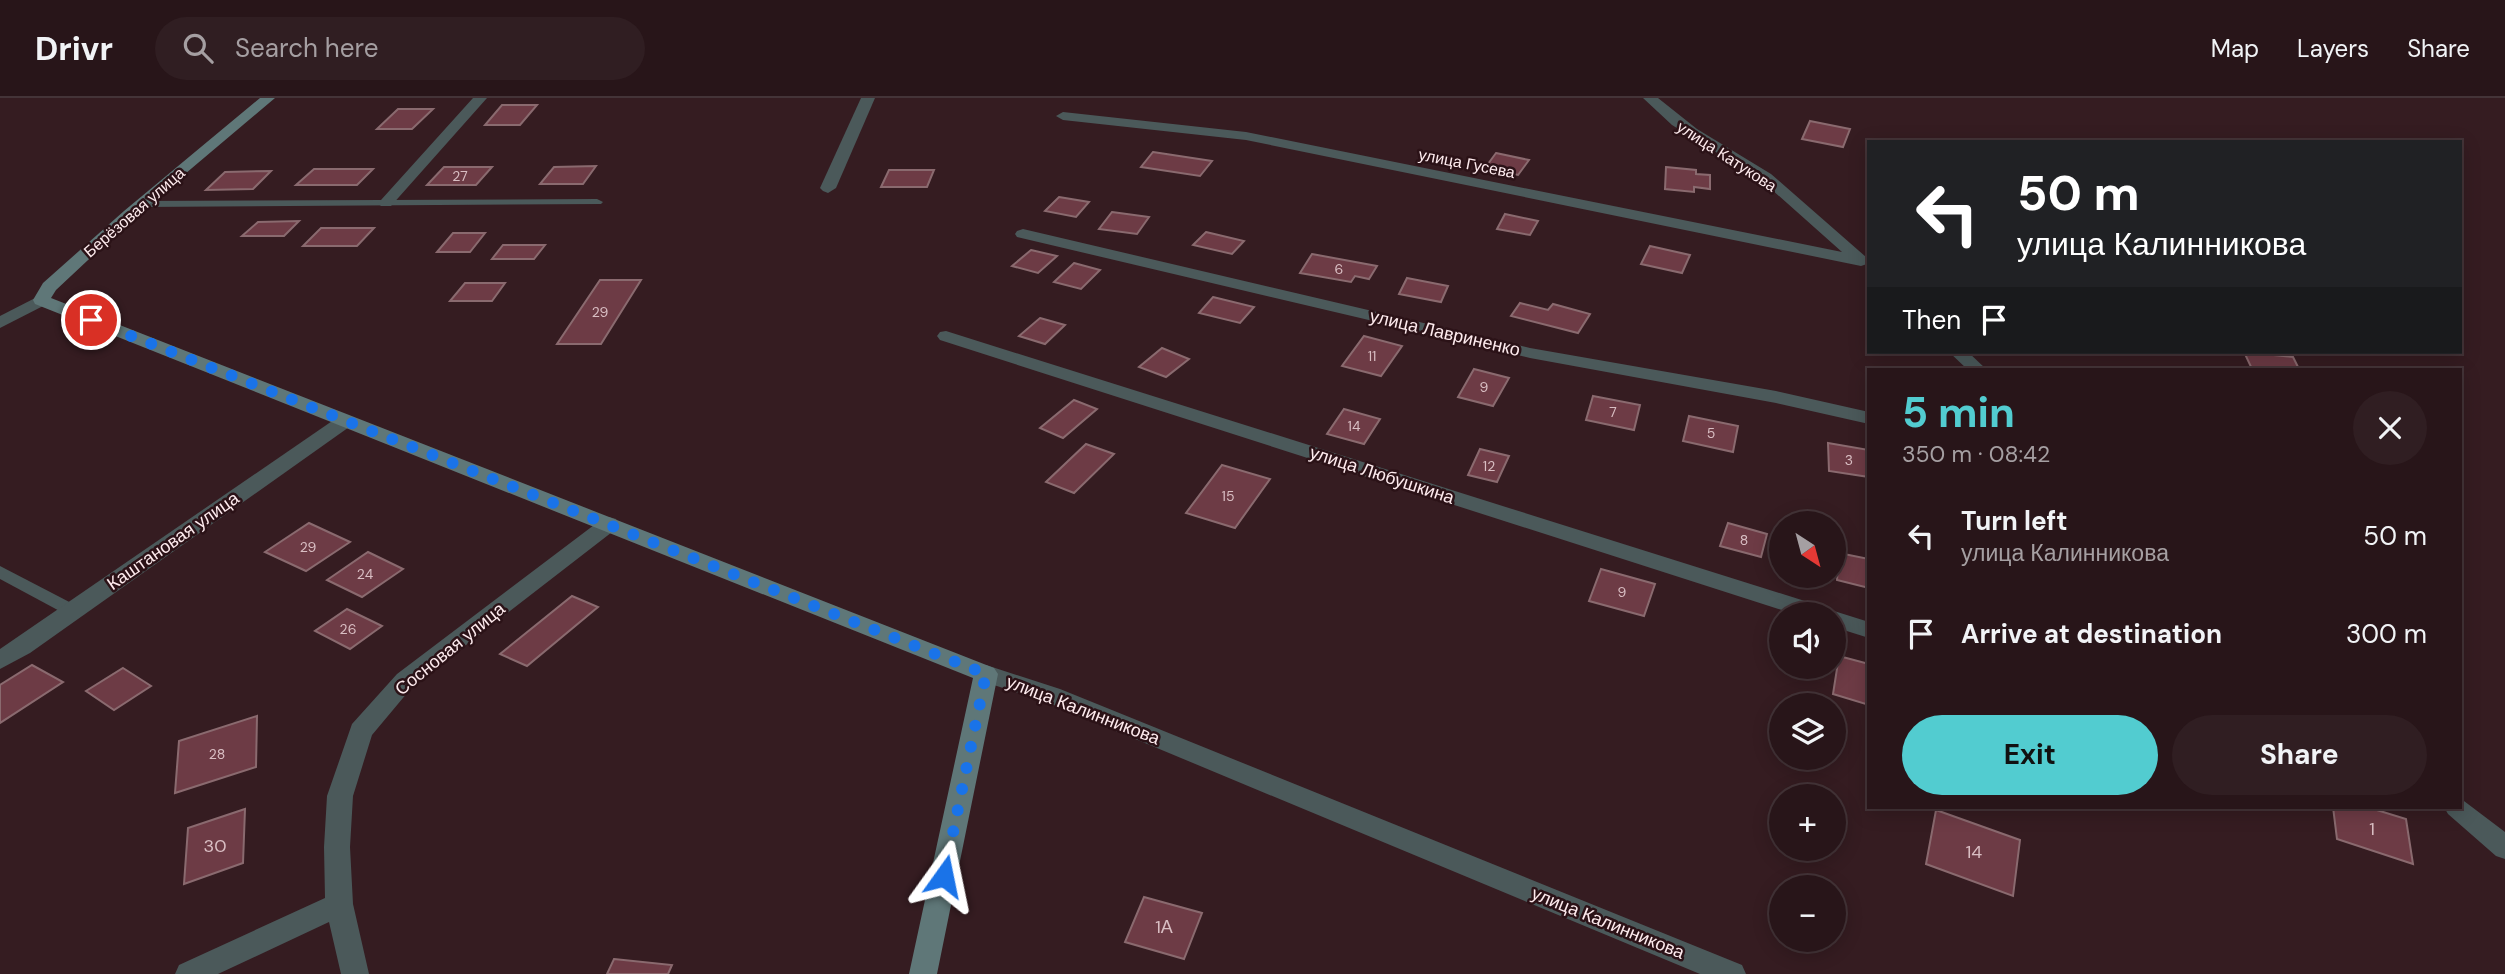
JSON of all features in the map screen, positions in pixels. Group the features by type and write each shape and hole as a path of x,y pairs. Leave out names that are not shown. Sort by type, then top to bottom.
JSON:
{"main road":[{"name":"Берёзовая улица","path":"41,300 49,287 141,204 268,98"},
{"name":"улица Калинникова","path":"41,300 986,674"},
{"path":"922,974 986,674"}],"street":[{"path":"386,203 480,98"},
{"path":"828,188 868,98"},
{"name":"улица Катукова","path":"1650,98 1668,117 1697,137 1765,176 1865,264"},
{"name":"улица Гусева","path":"1063,116 1246,136 1865,264"},
{"name":"улица Лавриненко","path":"1023,234 1530,353 1776,397 1867,418"},
{"name":"Берёзовая улица","path":"0,323 41,300"},
{"name":"улица Любушкина","path":"946,337 1781,602"},
{"path":"1960,354 1976,368"},
{"name":"Каштановая улица","path":"0,660 345,421"},
{"name":"Сосновая улица","path":"355,974 339,904 337,847 340,796 361,731 405,680 609,524"},
{"path":"1846,623 1867,629"},
{"name":"улица Калинникова","path":"986,674 1052,695 1732,974"},
{"path":"2459,809 2505,848"},
{"path":"189,974 339,904"}],"lane":[{"path":"141,204 597,202"},
{"path":"0,572 74,611"}],"building":[{"path":"502,105 537,105 520,125 485,125"},
{"path":"398,109 433,109 412,129 377,129"},
{"path":"1810,121 1850,129 1843,147 1802,139"},
{"path":"1153,152 1212,161 1200,176 1141,167"},
{"path":"1496,153 1529,160 1518,175 1485,168"},
{"path":"596,166 583,184 540,184 554,167"},
{"path":"444,167 492,167 476,185 427,185"},
{"path":"1666,167 1696,170 1696,174 1710,175 1710,189 1694,187 1694,192 1665,189"},
{"path":"314,169 373,169 357,185 296,185"},
{"path":"889,170 934,170 927,187 881,187"},
{"path":"271,171 253,189 206,190 225,172"},
{"path":"1059,197 1089,202 1076,217 1045,211"},
{"path":"1112,212 1149,217 1137,234 1099,229"},
{"path":"1505,214 1538,221 1530,235 1497,229"},
{"path":"299,221 284,236 242,236 258,222"},
{"path":"321,228 374,228 357,246 303,246"},
{"path":"1206,232 1244,241 1232,254 1193,245"},
{"path":"453,233 485,233 470,252 437,252"},
{"path":"503,245 545,245 534,259 492,259"},
{"path":"1650,246 1690,255 1682,273 1641,264"},
{"path":"1031,250 1057,256 1038,273 1012,266"},
{"path":"1312,254 1377,266 1369,279 1355,276 1351,282 1300,273"},
{"path":"1074,263 1100,270 1081,289 1054,282"},
{"path":"1407,278 1448,286 1441,302 1399,294"},
{"path":"600,280 641,280 601,344 557,344"},
{"path":"465,283 505,283 492,301 450,301"},
{"path":"1213,297 1254,307 1240,323 1199,313"},
{"path":"1520,303 1548,310 1553,304 1590,314 1578,333 1511,316"},
{"path":"1040,318 1065,325 1045,344 1019,336"},
{"path":"1364,336 1402,346 1381,376 1342,366"},
{"path":"1162,348 1189,359 1166,377 1139,367"},
{"path":"2245,354 2293,357 2298,368 2252,368"},
{"path":"1474,369 1509,378 1493,406 1458,397"},
{"path":"1593,396 1640,405 1634,430 1586,420"},
{"path":"1074,400 1097,409 1063,438 1040,428"},
{"path":"1344,409 1380,419 1364,444 1327,434"},
{"path":"1689,416 1738,426 1733,452 1683,441"},
{"path":"1828,443 1867,450 1867,477 1829,471"},
{"path":"1086,444 1114,454 1074,493 1046,482"},
{"path":"1480,449 1509,456 1497,482 1468,475"},
{"path":"1222,465 1270,479 1235,528 1186,513"},
{"path":"309,523 350,542 306,571 265,552"},
{"path":"1728,523 1767,534 1761,557 1720,546"},
{"path":"368,552 403,569 362,597 327,580"},
{"path":"1846,554 1867,559 1867,588 1846,582"},
{"path":"1601,569 1655,584 1644,616 1589,601"},
{"path":"572,596 598,607 527,666 500,654"},
{"path":"347,609 382,626 350,649 315,631"},
{"path":"1846,658 1867,663 1867,704 1846,698 1846,693 1833,693 1835,679 1846,679"},
{"path":"32,665 63,682 0,723 0,685"},
{"path":"123,668 151,686 114,710 86,691"},
{"path":"257,716 256,767 175,793 179,741"},
{"path":"245,809 243,863 184,884 188,828"},
{"path":"2333,809 2374,809 2406,819 2413,864 2337,839"},
{"path":"1936,810 2020,840 2013,896 1926,864"},
{"path":"1144,897 1202,913 1184,959 1125,942"},
{"path":"614,959 672,965 668,974 607,974"}],"route":[{"path":"91,320 986,674 944,876"}]}
